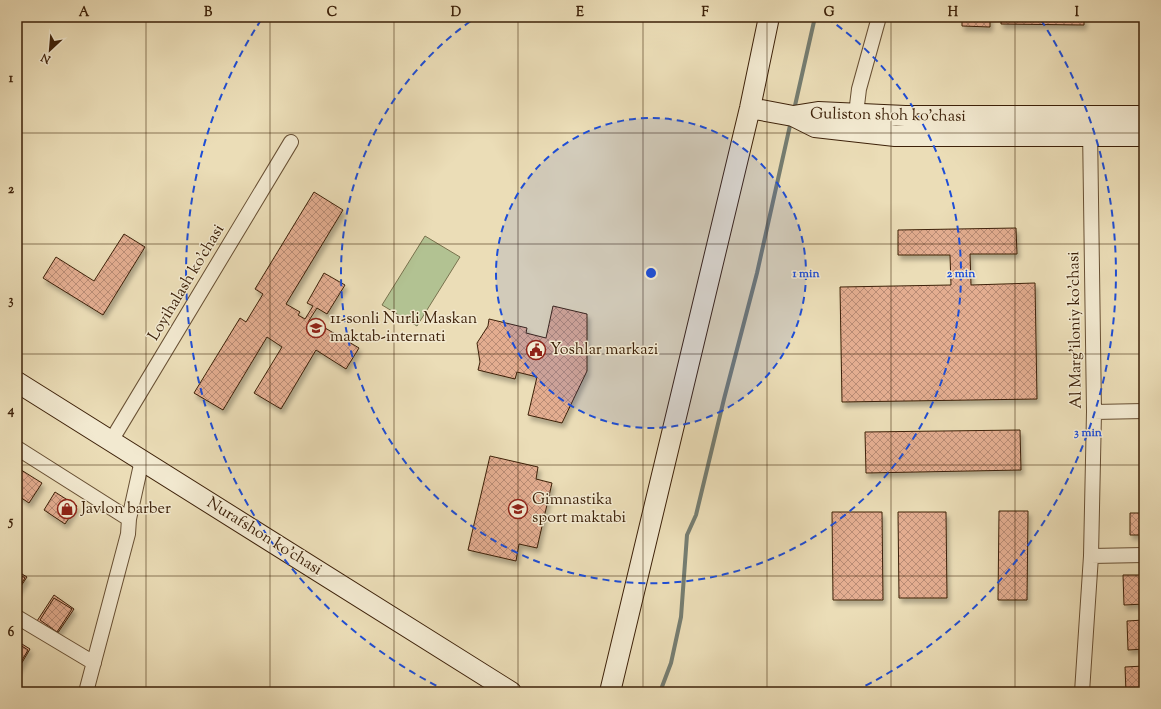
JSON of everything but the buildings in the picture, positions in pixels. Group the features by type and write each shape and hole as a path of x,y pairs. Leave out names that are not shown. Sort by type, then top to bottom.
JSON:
{"main road":[{"path":"610,692 756,109 769,17"},
{"name":"Guliston shoh ko'chasi","path":"756,109 793,116 814,127 854,123 895,136 1090,127 1144,116"},
{"name":"Guliston shoh ko'chasi","path":"1090,127 1144,136"},
{"name":"Nurafshon ko'chasi","path":"17,382 511,692"}],"street":[{"path":"854,123 859,89 878,17"},
{"name":"Al Marg'iloniy ko'chasi","path":"1082,692 1091,556 1094,412 1090,127"},
{"name":"Loyihalash ko'chasi","path":"111,440 291,142"},
{"path":"1094,412 1144,411"},
{"path":"17,448 129,519"},
{"path":"86,692 128,534 129,519 142,460"},
{"path":"1091,556 1144,555"},
{"path":"17,617 94,663"}],"green space":[{"path":"425,236 460,257 417,326 382,305"}],"waterway":[{"path":"794,110 815,17"},
{"path":"660,692 671,663 681,617 687,535 696,515 724,399 757,273 791,121"}],"place":[{"name":"11-sonli Nurli Maskan maktab-internati","path":"316,328"},
{"name":"Yoshlar markazi","path":"536,350"},
{"name":"Javlon barber","path":"67,509"},
{"name":"Gimnastika sport maktabi","path":"518,509"}]}
